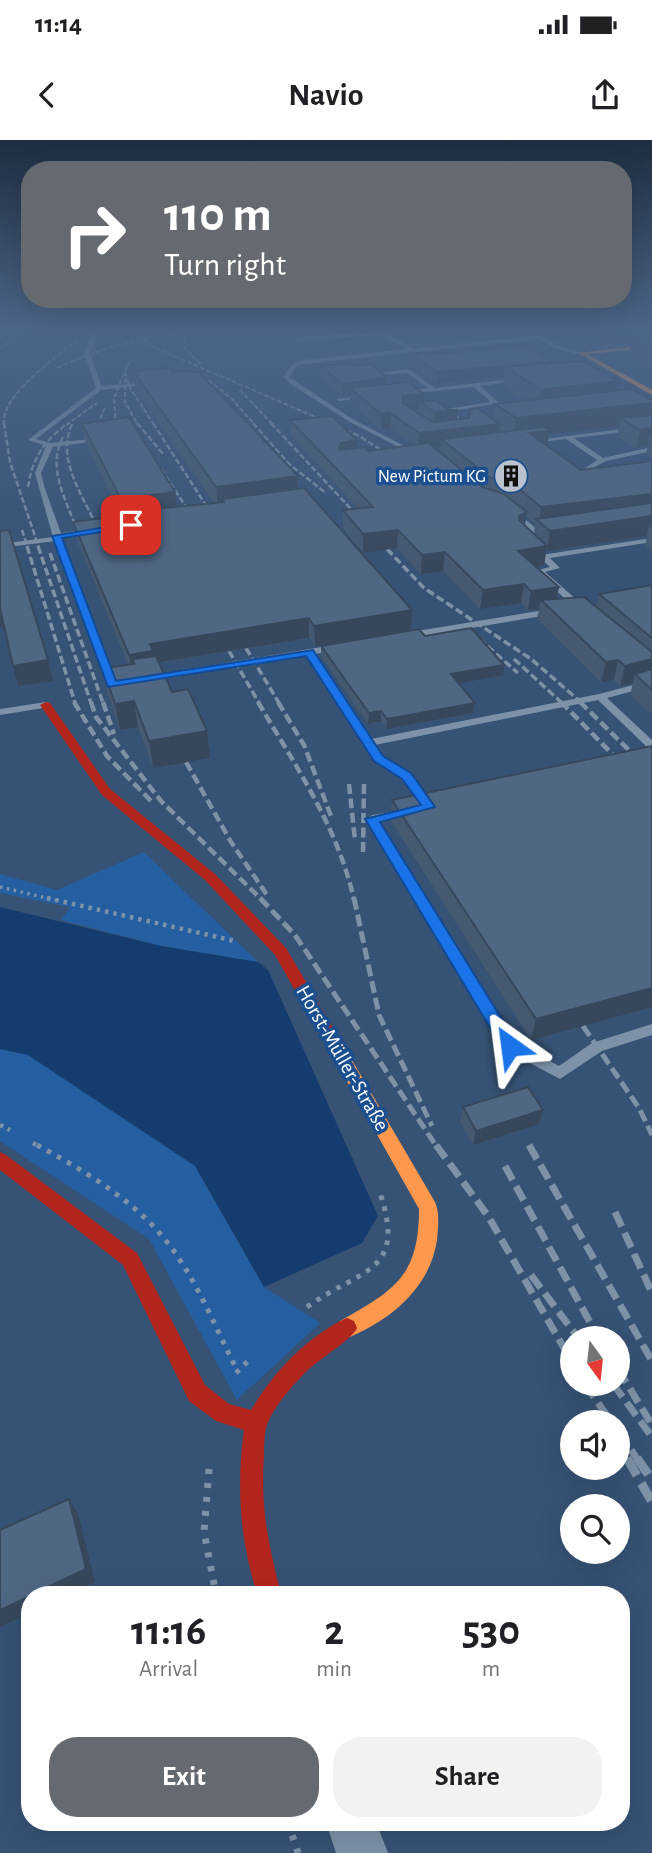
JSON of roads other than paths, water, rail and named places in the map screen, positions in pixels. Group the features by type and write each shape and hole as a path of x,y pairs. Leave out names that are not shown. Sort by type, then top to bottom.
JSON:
{"street":[{"name":"Horst-Müller-Straße","path":"46,705 106,792 210,877 281,951 428,1208 432,1234 426,1260 413,1283 380,1310 318,1344 282,1378 256,1422 247,1510 255,1557 266,1586"},
{"path":"0,1160 130,1259 197,1394 224,1413 256,1422"},
{"path":"354,1831 362,1853"}],"lane":[{"path":"74,407 31,440 50,445 111,439"},
{"path":"330,407 416,454"},
{"path":"435,411 469,407"},
{"path":"448,410 465,426 465,430 455,431"},
{"path":"522,442 652,427"},
{"path":"568,437 603,461"},
{"path":"50,445 38,473 57,537 112,685 120,684"},
{"path":"581,478 586,469 603,461 652,449"},
{"path":"631,452 641,459"},
{"path":"394,457 427,453"},
{"path":"506,507 535,532"},
{"path":"0,546 106,529"},
{"path":"529,543 522,536 548,530"},
{"path":"590,610 580,607 538,571 556,569 540,553 652,540"},
{"path":"398,637 580,607"},
{"path":"413,623 422,633"},
{"path":"139,681 347,645"},
{"path":"309,652 379,758 407,776 435,806 372,819 510,1046 560,1073 597,1047 652,1029"},
{"path":"368,743 600,697 652,683"},
{"path":"600,697 652,746"},
{"path":"0,712 46,705"}],"railway":[{"path":"4,424 8,407"},
{"path":"66,425 91,407"},
{"path":"97,424 106,407"},
{"path":"115,407 116,425"},
{"path":"128,407 138,425"},
{"path":"142,407 154,425"},
{"path":"239,407 255,425"},
{"path":"256,407 273,425"},
{"path":"292,407 334,425"},
{"path":"28,487 36,458 53,436 68,423"},
{"path":"115,423 121,436"},
{"path":"137,423 164,455"},
{"path":"153,423 205,504"},
{"path":"253,423 290,465 326,493"},
{"path":"271,423 364,523"},
{"path":"330,423 359,436 399,461"},
{"path":"4,424 10,462 39,548"},
{"path":"72,424 68,436 68,461 93,519"},
{"path":"97,424 101,441"},
{"path":"63,437 57,469 74,522"},
{"path":"161,469 186,507"},
{"path":"22,530 28,548"},
{"path":"27,546 75,703"},
{"path":"38,546 91,703"},
{"path":"387,549 424,588 531,659 582,703"},
{"path":"50,553 103,703"},
{"path":"470,631 518,673"},
{"path":"246,648 279,703"},
{"path":"229,651 259,703"},
{"path":"514,659 562,703"},
{"path":"74,702 107,756 152,802"},
{"path":"91,702 96,717 161,801 261,899"},
{"path":"103,702 114,734"},
{"path":"258,702 314,797 337,847 354,900"},
{"path":"278,702 304,745 331,816"},
{"path":"580,702 644,765"},
{"path":"562,703 627,769"},
{"path":"186,762 231,842 267,895"},
{"path":"363,852 364,783"},
{"path":"349,784 355,840"},
{"path":"354,898 379,1015 432,1126"},
{"path":"261,899 295,935 437,1147"},
{"path":"583,1026 639,1108 652,1135"},
{"path":"436,1145 488,1216 560,1341"},
{"path":"529,1145 652,1361"},
{"path":"505,1166 592,1326"},
{"path":"615,1212 652,1293"},
{"path":"531,1275 569,1326"},
{"path":"630,1389 652,1425"},
{"path":"593,1396 603,1410"},
{"path":"622,1396 652,1437"},
{"path":"630,1448 638,1460"},
{"path":"637,1458 652,1480"},
{"path":"630,1463 652,1502"}],"place":[{"name":"New Pictum KG","path":"511,476"}]}
